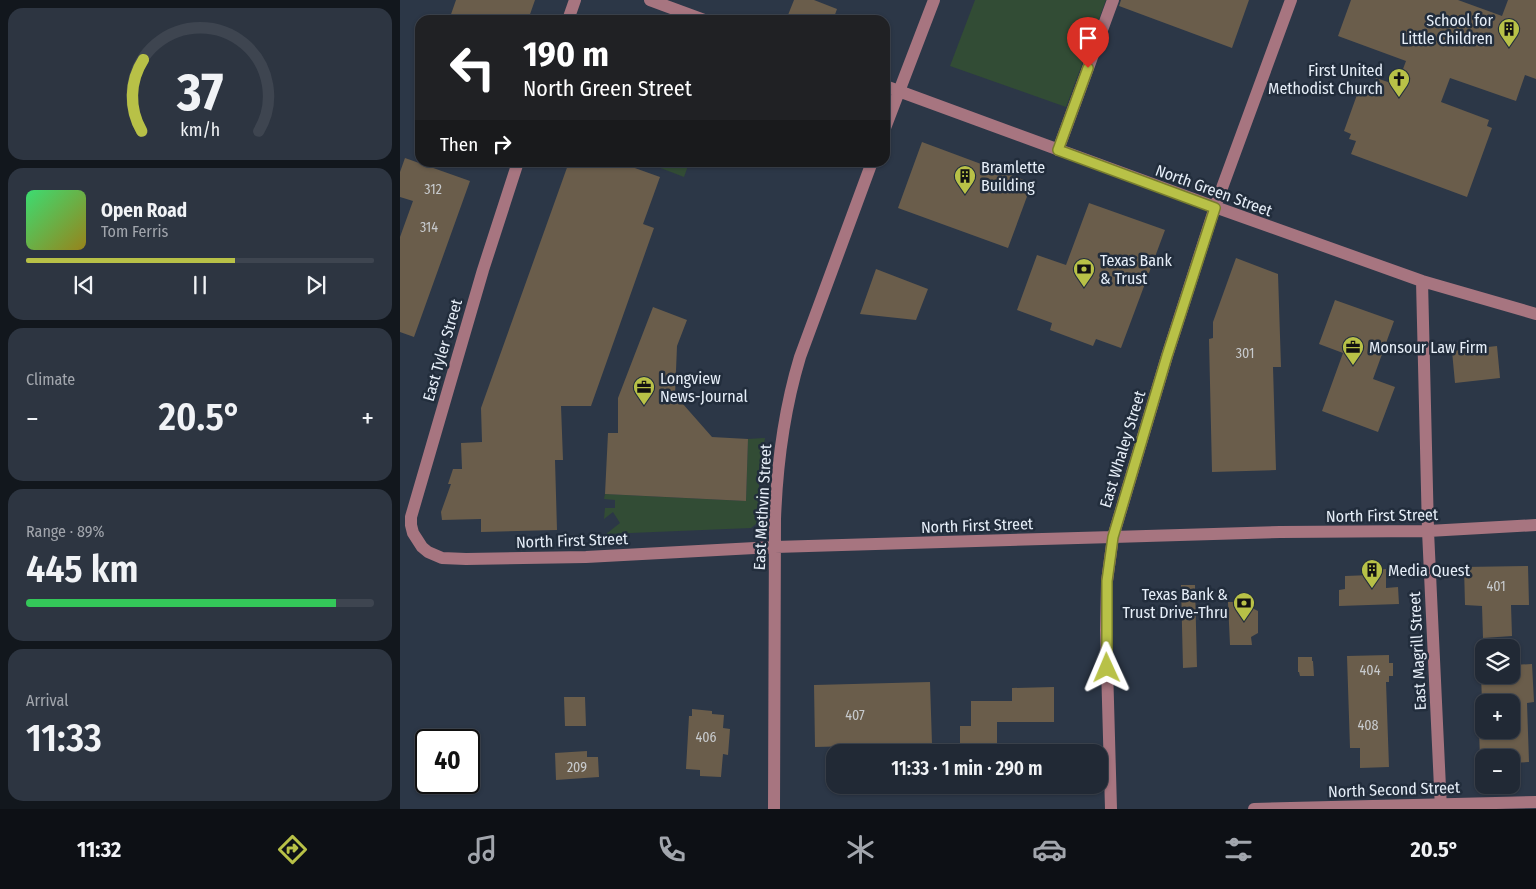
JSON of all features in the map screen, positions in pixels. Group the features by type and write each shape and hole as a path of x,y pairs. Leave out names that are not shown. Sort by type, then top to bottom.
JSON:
{"street":[{"path":"570,15 576,0"},
{"path":"650,0 690,15"},
{"path":"890,115 934,0"},
{"path":"1058,150 1113,0"},
{"name":"East Whaley Street","path":"1111,809 1106,630 1107,581 1113,537 1167,356 1215,208 1291,0"},
{"name":"North Green Street","path":"890,88 1215,208 1422,281 1536,314"},
{"name":"East Tyler Street","path":"422,547 413,533 411,517 482,270 516,167"},
{"name":"East Methvin Street","path":"774,809 775,547 778,458 792,385 823,292 870,167"},
{"name":"East Magrill Street","path":"1422,281 1428,531 1441,806"},
{"name":"North First Street","path":"422,547 442,558 586,557 775,547 1280,532 1428,531 1536,525"},
{"name":"North Second Street","path":"1254,809 1441,806 1536,802"}],"green space":[{"path":"975,0 1106,0 1066,107 950,66"},
{"path":"658,167 688,167 684,177"},
{"path":"765,438 759,471 759,515 756,524 751,528 606,534 620,523 613,512 604,519 605,508 615,508 615,500 604,499 605,494 746,501 748,439"}],"building":[{"path":"456,0 535,0 530,15 451,15"},
{"path":"794,0 814,0 837,9 835,15 788,15"},
{"path":"1121,0 1249,0 1232,48 1119,6"},
{"name":"First United Methodist Church","path":"1351,0 1458,0 1502,16 1508,0 1536,0 1536,79 1525,75 1516,101 1450,78 1441,102 1489,120 1487,126 1492,128 1467,197 1351,154 1356,141 1349,139 1351,134 1344,131 1358,92 1363,94 1365,88 1372,90 1376,78 1397,85 1406,61 1338,36"},
{"name":"Bramlette Building","path":"922,142 1032,183 1008,248 898,208"},
{"path":"405,158 415,162 415,167 430,167 470,181 414,337 400,332 400,237 413,201 400,197 400,172"},
{"path":"567,167 632,167 660,177 643,224 654,228 591,406 561,406 563,460 555,460 557,530 481,532 481,519 442,520 441,512 451,484 448,484 453,469 462,469 461,443 482,442 481,408"},
{"name":"Texas Bank & Trust","path":"1089,203 1165,230 1121,348 1096,339 1093,346 1050,330 1052,323 1017,310 1037,255 1066,265"},
{"path":"1236,258 1278,274 1281,367 1273,367 1276,470 1212,472 1209,339 1213,338 1213,322"},
{"path":"876,269 928,289 916,320 860,314"},
{"name":"Monsour Law Firm","path":"1335,300 1394,321 1373,379 1395,387 1378,432 1322,411 1343,353 1319,344"},
{"name":"Longview News-Journal","path":"653,307 687,320 677,346 675,395 712,437 748,439 746,501 605,494 608,433 618,433 618,398"},
{"path":"1497,346 1500,378 1455,383 1452,351"},
{"path":"1528,566 1529,605 1511,605 1512,636 1483,638 1482,606 1465,605 1464,567"},
{"name":"Media Quest","path":"1386,569 1386,588 1398,587 1399,604 1339,606 1339,590 1345,589 1345,576 1371,575 1371,570"},
{"path":"1181,585 1195,585 1197,667 1183,668"},
{"name":"Texas Bank & Trust Drive-Thru","path":"1228,602 1250,602 1250,607 1258,611 1258,633 1251,637 1252,645 1230,645"},
{"path":"1389,655 1389,663 1393,663 1393,676 1389,676 1389,682 1386,682 1389,767 1360,768 1360,748 1350,748 1347,656"},
{"path":"1298,657 1312,657 1314,676 1300,676 1298,672"},
{"path":"1532,664 1534,702 1527,703 1529,762 1520,762 1520,749 1480,749 1479,739 1520,739 1520,694 1482,694 1481,684 1520,684 1520,665"},
{"path":"930,682 932,744 826,744 826,747 815,747 814,685"},
{"path":"1054,687 1054,722 997,722 997,744 960,744 960,726 971,726 971,701 1012,701 1012,688"},
{"path":"564,697 585,697 586,726 565,726"},
{"path":"692,709 712,711 712,714 724,715 723,728 730,729 728,755 723,754 721,777 700,776 700,770 686,769 689,716 692,716"},
{"path":"587,751 587,757 598,757 599,777 556,780 555,753"}],"place":[{"name":"School for Little Children","path":"1509,48"},
{"name":"First United Methodist Church","path":"1399,98"},
{"name":"Bramlette Building","path":"965,195"},
{"name":"Texas Bank & Trust","path":"1084,288"},
{"name":"Monsour Law Firm","path":"1353,366"},
{"name":"Longview News-Journal","path":"644,406"},
{"name":"Media Quest","path":"1372,589"},
{"name":"Texas Bank & Trust Drive-Thru","path":"1244,622"}],"route":[{"path":"1088,68 1058,150 1215,208 1167,356 1113,537 1107,581 1107,668"}]}
